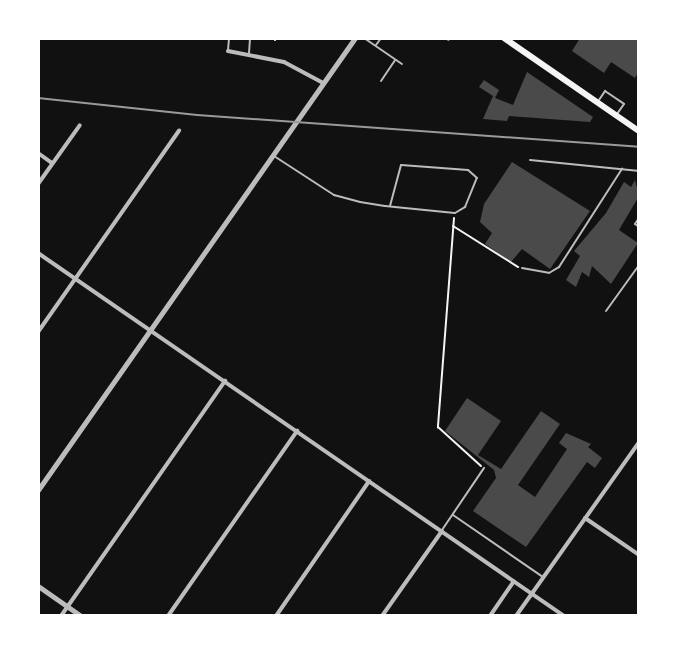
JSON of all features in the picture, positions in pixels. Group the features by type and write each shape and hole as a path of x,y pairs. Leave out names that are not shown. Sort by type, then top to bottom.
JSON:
{"main road":[{"path":"504,38 639,131"}],"street":[{"path":"38,490 355,38"},
{"path":"228,51 284,62 323,83"},
{"path":"38,184 80,125"},
{"path":"38,332 179,131"},
{"path":"38,153 52,163"},
{"path":"38,253 564,616"},
{"path":"61,616 225,381"},
{"path":"168,616 297,431"},
{"path":"516,616 638,442"},
{"path":"276,616 369,481"},
{"path":"585,518 639,555"},
{"path":"382,616 442,531"},
{"path":"490,616 514,581"},
{"path":"38,586 81,616"}],"lane":[{"path":"228,51 229,38"},
{"path":"249,53 250,38"},
{"path":"364,38 402,64"},
{"path":"375,46 381,38"},
{"path":"381,81 396,59"},
{"path":"597,102 605,91 624,104 616,115"},
{"path":"273,155 334,195 390,206 455,213 476,187 477,178 468,170 401,165 390,206"},
{"path":"530,160 639,171"},
{"path":"522,268 549,273 559,267 622,169"},
{"path":"639,218 635,224 639,227"},
{"path":"606,311 639,265"},
{"path":"442,531 484,468"},
{"path":"453,515 543,577"}],"path":[{"path":"455,213 438,427 484,468"},
{"path":"452,225 522,268"}],"building":[{"path":"580,38 639,38 639,71 635,78 611,62 604,73 572,51"},
{"path":"527,72 593,117 590,122 509,116 507,121 483,119 493,96 479,87 484,80 499,90 495,98 513,105"},
{"path":"512,162 590,211 550,269 522,249 511,262 485,244 492,233 480,222 484,204"},
{"path":"635,180 639,196 619,230 638,243 611,284 592,266 589,277 582,272 576,287 566,280 580,256 574,251 606,213 624,182 631,187"},
{"path":"467,398 501,421 478,455 501,469 541,411 560,424 518,485 535,497 567,449 559,443 566,433 591,444 588,447 602,458 595,468 587,462 526,547 473,511 496,478 494,470 445,431"}],"railway":[{"path":"38,98 197,115 639,147"}]}
